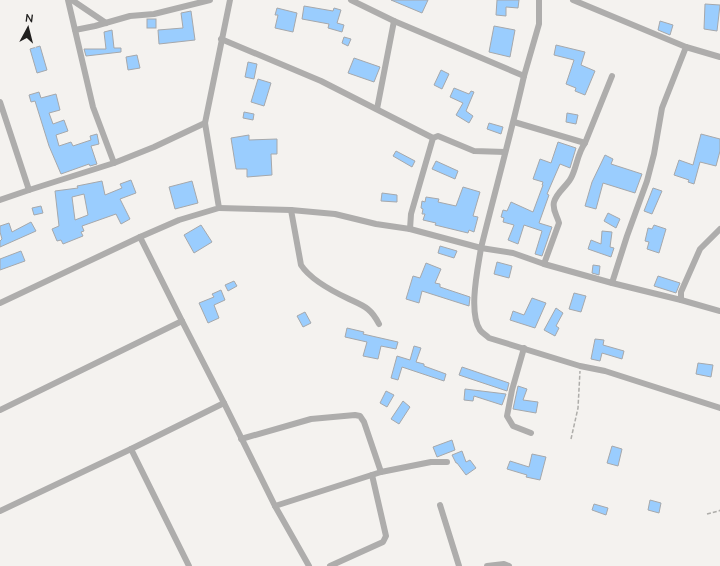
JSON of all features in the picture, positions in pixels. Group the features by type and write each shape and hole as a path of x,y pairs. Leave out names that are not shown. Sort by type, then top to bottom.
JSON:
{"street":[{"path":"68,0 93,107 114,163"},
{"path":"72,0 106,23"},
{"path":"75,30 130,16 154,14 210,0"},
{"path":"219,208 205,123 230,0"},
{"path":"351,0 394,21 524,76"},
{"path":"539,0 539,24 524,76 514,122 481,248 474,300 475,314 479,330 489,338 580,366 606,371 720,408"},
{"path":"572,0 686,47 720,56"},
{"path":"377,109 394,21"},
{"path":"221,39 321,81 433,138 438,136 474,151 505,152"},
{"path":"612,283 627,236 647,182 654,154 662,108 686,47"},
{"path":"544,264 559,223 553,210 554,202 558,194 571,178 579,150 584,143 612,76"},
{"path":"0,102 29,190"},
{"path":"514,122 584,143"},
{"path":"0,200 114,163 154,147 205,123"},
{"path":"410,229 411,214 433,138"},
{"path":"0,303 179,220 219,208 291,210 335,214 376,224 410,229 481,248 513,253 544,264 612,283 720,310"},
{"path":"291,210 301,265 306,272 343,296 367,307 375,315 380,324"},
{"path":"681,300 681,292 700,249 720,229"},
{"path":"140,237 275,506 308,566"},
{"path":"0,410 182,321"},
{"path":"524,348 507,416 513,426 530,433"},
{"path":"0,511 224,403"},
{"path":"241,439 310,419 355,415 360,416 364,422 381,472"},
{"path":"131,449 189,566"},
{"path":"275,506 381,472 431,462 447,462"},
{"path":"330,566 383,542 386,539 372,475"},
{"path":"440,505 459,566"},
{"path":"487,566 504,564 509,566"}],"path":[{"path":"571,440 578,408 580,366"},
{"path":"706,514 720,510"}],"building":[{"path":"391,0 428,0 422,13"},
{"path":"497,0 519,0 518,8 506,7 506,16 496,15"},
{"path":"705,4 720,5 717,31 704,29"},
{"path":"304,6 333,11 334,8 341,10 337,23 344,25 342,32 328,28 329,24 302,19"},
{"path":"277,8 297,13 293,32 275,28 278,15 275,15"},
{"path":"191,11 195,40 159,44 158,30 183,28 181,13"},
{"path":"147,19 156,19 156,28 147,28"},
{"path":"660,21 673,25 670,35 658,30"},
{"path":"494,26 515,30 510,57 489,52"},
{"path":"112,30 114,48 121,48 121,52 86,56 84,49 106,49 104,32"},
{"path":"344,37 351,39 348,46 342,43"},
{"path":"556,45 585,52 581,65 595,71 585,95 575,91 576,88 566,84 574,60 554,55"},
{"path":"40,46 47,70 37,73 30,49"},
{"path":"137,55 140,68 128,70 126,57"},
{"path":"354,58 380,67 374,82 348,73"},
{"path":"248,62 257,64 254,79 245,77"},
{"path":"441,70 449,74 442,89 434,85"},
{"path":"258,79 271,83 264,106 251,102"},
{"path":"454,88 469,94 471,91 474,92 466,111 473,116 469,123 456,115 463,103 450,97"},
{"path":"39,92 41,98 56,94 60,110 49,113 53,124 64,120 68,131 56,135 59,146 71,142 73,146 91,140 90,136 97,134 99,144 91,146 97,164 90,166 89,164 61,174 49,146 35,101 31,102 29,95"},
{"path":"244,112 254,114 253,120 243,118"},
{"path":"567,113 578,115 576,124 566,122"},
{"path":"489,123 503,127 501,134 487,129"},
{"path":"701,134 720,139 720,151 716,166 700,162 694,184 688,182 689,180 674,175 679,160 693,165"},
{"path":"249,135 249,140 277,139 277,154 271,154 272,175 247,177 247,169 236,169 231,138"},
{"path":"558,142 576,148 570,168 560,164 547,194 549,195 539,223 552,227 542,256 535,254 542,231 524,225 518,244 508,240 514,225 503,222 504,218 501,217 503,210 507,211 511,202 533,212 543,185 543,182 533,179 540,159 551,163"},
{"path":"396,151 415,161 412,167 393,156"},
{"path":"605,155 613,159 611,164 642,174 635,193 603,183 596,209 585,206 592,182"},
{"path":"436,161 458,171 455,179 432,169"},
{"path":"131,180 136,193 120,199 130,219 121,224 116,214 82,226 84,231 81,232 83,236 63,244 61,240 57,241 52,229 59,226 55,191 78,188 77,186 102,181 105,195 122,188 120,184","holes":["84,194 88,215 75,220 72,197"]},
{"path":"192,181 198,203 175,209 169,187"},
{"path":"463,187 480,192 473,216 478,217 474,232 469,230 468,233 435,225 436,223 423,220 425,214 422,214 423,209 421,208 422,201 425,202 426,197 439,199 438,202 456,206"},
{"path":"653,188 662,191 652,214 644,211"},
{"path":"382,193 397,195 397,202 381,201"},
{"path":"41,206 43,213 34,215 32,208"},
{"path":"608,213 620,219 616,228 604,221"},
{"path":"31,222 36,231 0,247 0,241 2,239 0,226 9,223 12,232"},
{"path":"201,225 212,242 194,253 184,235"},
{"path":"654,225 666,229 659,253 647,249 649,242 645,241 648,228 652,229"},
{"path":"602,231 612,232 610,247 614,248 611,257 588,249 591,240 601,244"},
{"path":"440,246 457,251 454,258 438,253"},
{"path":"21,251 25,261 0,270 0,259"},
{"path":"497,262 512,266 509,278 494,274"},
{"path":"426,263 441,269 435,283 440,284 440,287 470,297 469,306 422,291 419,303 406,299 413,276 420,278"},
{"path":"593,265 600,266 599,275 592,273"},
{"path":"658,276 680,283 676,293 654,286"},
{"path":"234,281 237,286 228,291 225,285"},
{"path":"221,290 225,300 214,305 219,318 208,323 199,303 214,297 212,294"},
{"path":"574,293 586,296 581,312 569,309"},
{"path":"532,298 546,303 535,328 510,320 513,311 524,315"},
{"path":"556,308 563,313 556,326 559,328 555,336 544,330"},
{"path":"305,312 311,323 303,327 297,316"},
{"path":"347,328 364,332 363,334 398,342 396,349 381,346 378,359 363,356 367,342 345,337"},
{"path":"595,339 604,340 603,345 624,351 622,359 602,353 600,361 591,359"},
{"path":"414,346 421,348 416,362 446,374 444,381 402,367 398,380 391,378 397,356 410,360"},
{"path":"698,363 713,365 711,377 696,374"},
{"path":"462,367 509,383 507,391 459,375"},
{"path":"518,386 527,389 523,400 538,402 536,413 513,409"},
{"path":"465,389 506,394 502,405 474,396 473,401 464,400"},
{"path":"386,391 394,395 387,407 380,403"},
{"path":"403,401 410,407 399,424 391,419"},
{"path":"452,440 455,450 437,457 433,447"},
{"path":"612,446 622,449 618,466 607,463"},
{"path":"462,451 466,462 470,460 476,468 466,475 456,463 452,455"},
{"path":"532,454 546,457 540,480 526,477 527,475 507,469 510,461 529,467"},
{"path":"650,500 661,503 659,513 648,510"},
{"path":"594,504 608,508 606,515 592,510"}]}
